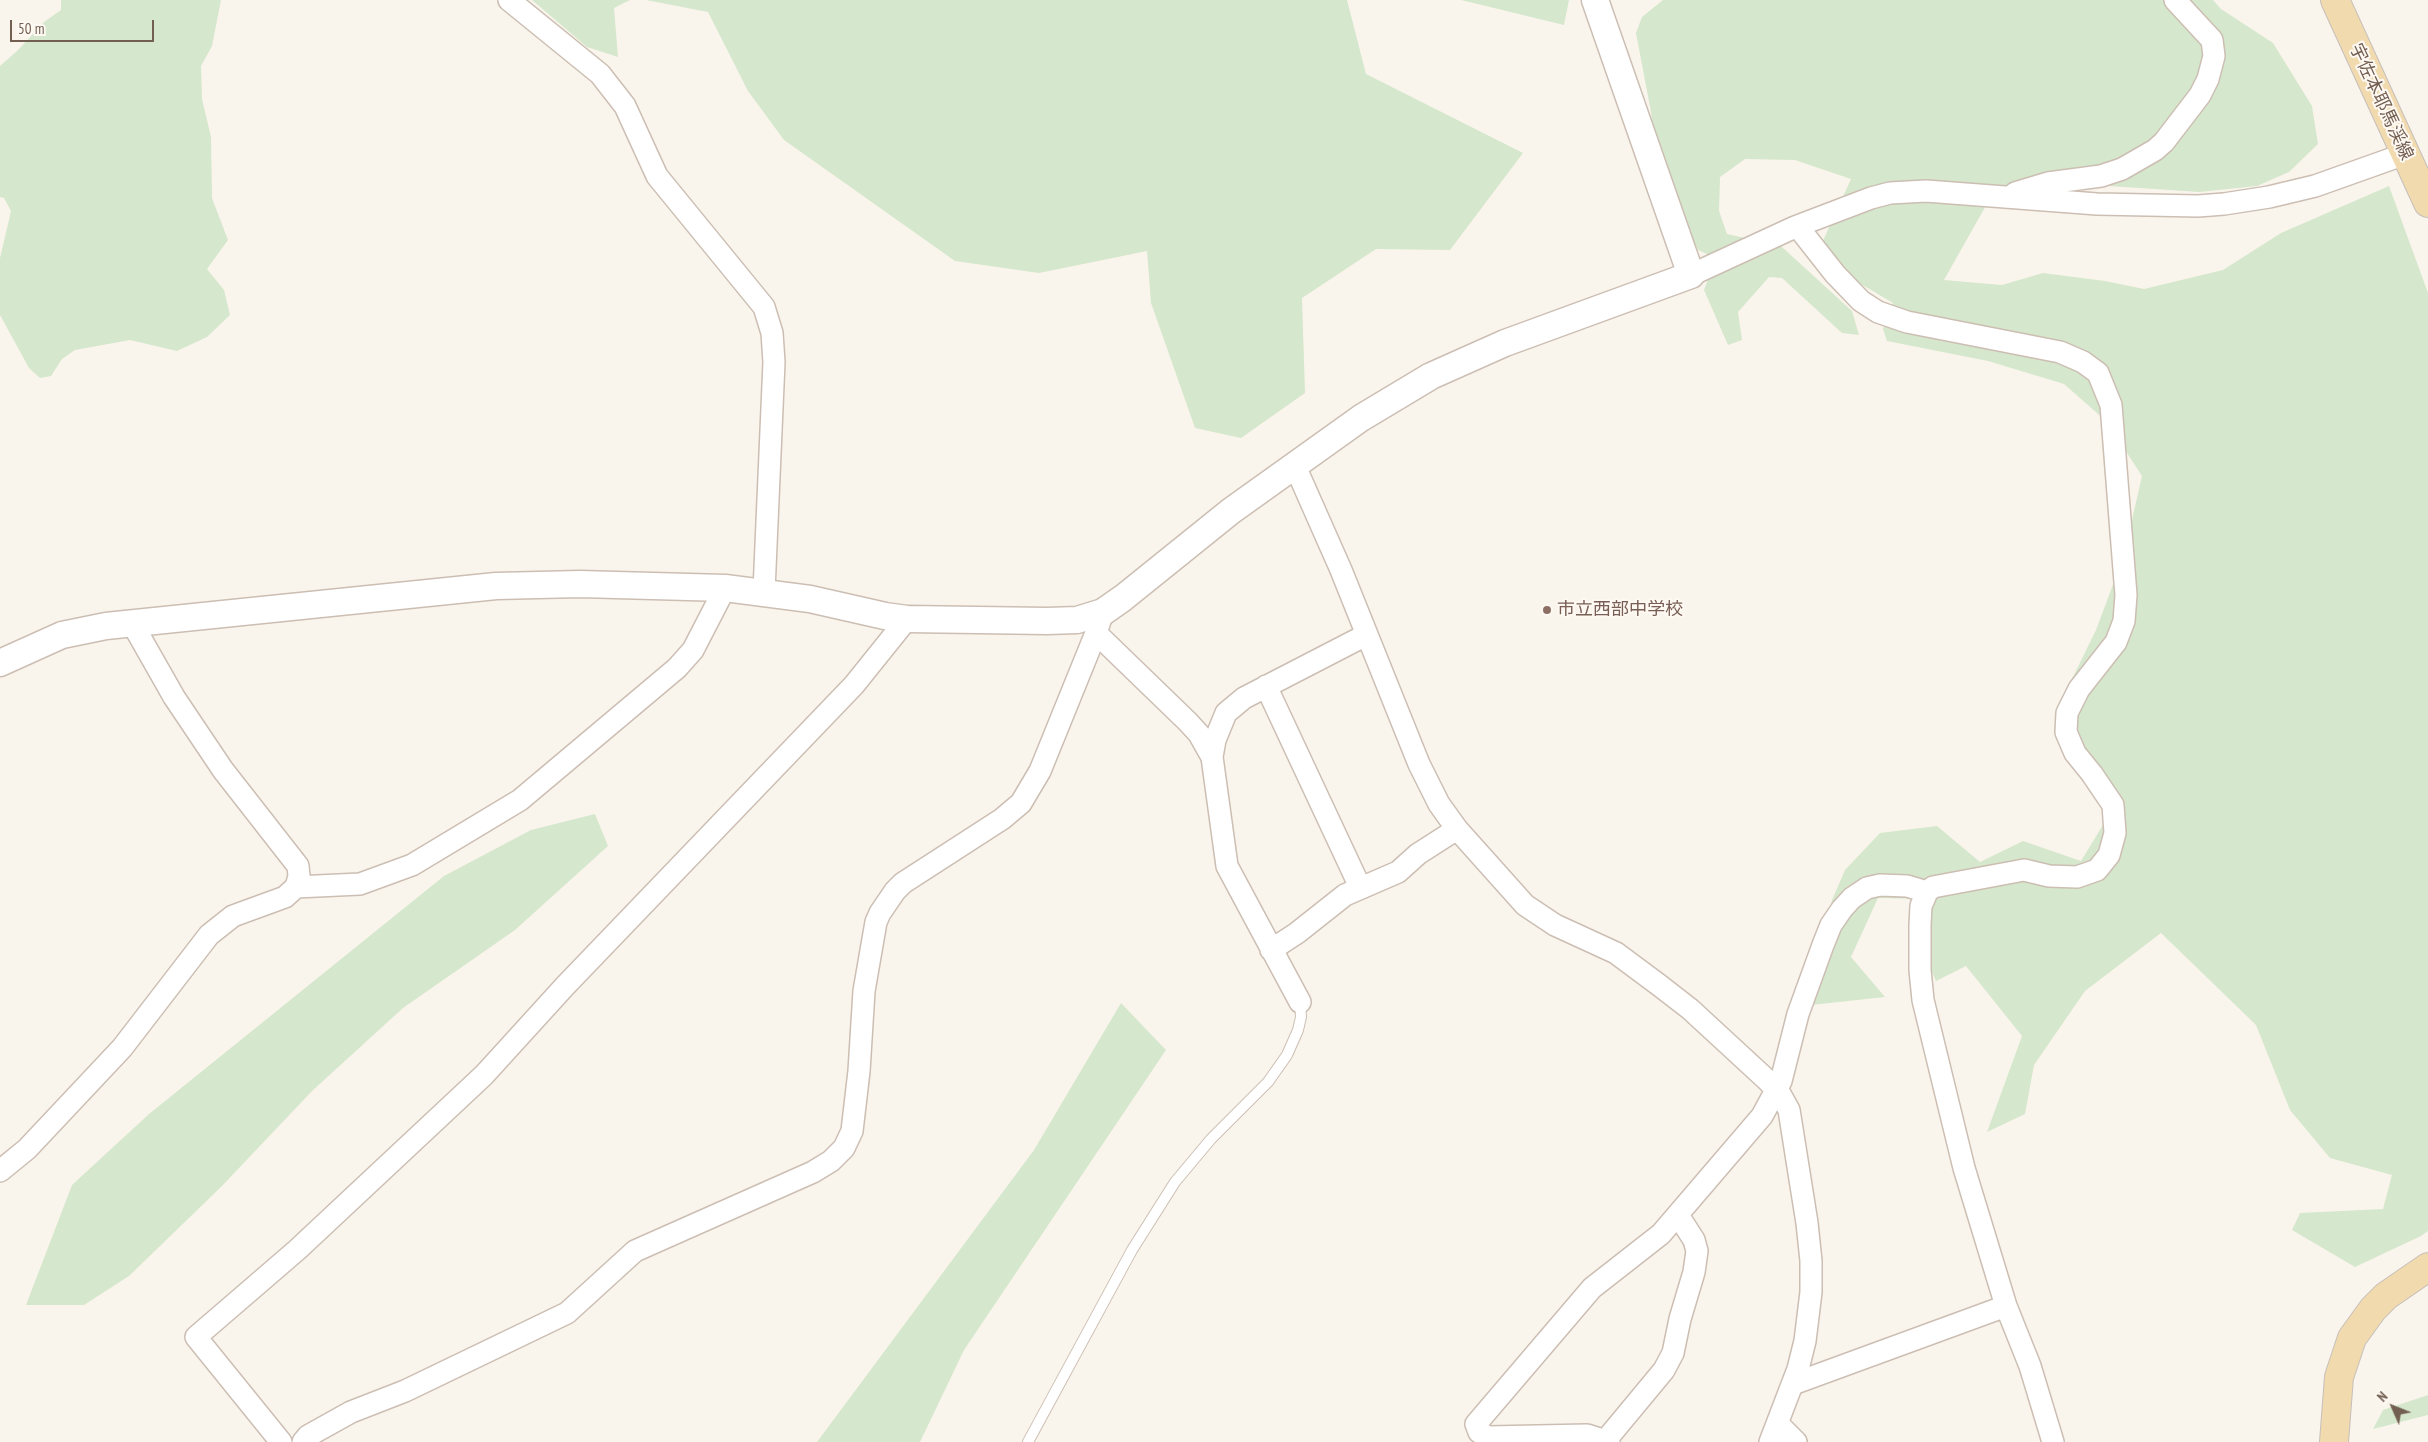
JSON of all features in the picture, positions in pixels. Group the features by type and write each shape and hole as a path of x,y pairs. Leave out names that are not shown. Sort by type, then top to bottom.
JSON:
{"main road":[{"name":"宇佐本耶馬渓線","path":"2335,0 2428,203"},
{"path":"2334,1442 2339,1377 2352,1338 2373,1309 2386,1296 2428,1267"}],"street":[{"path":"509,0 600,74 625,106 657,176 764,307 772,333 774,362 764,591"},
{"path":"1595,0 1691,275"},
{"path":"2004,197 2048,183 2101,176 2122,169 2155,150 2164,142 2200,95 2208,79 2214,56 2212,40 2175,0"},
{"path":"302,1442 308,1436 351,1412 405,1391 567,1313 635,1251 813,1172 831,1161 844,1148 852,1131 859,1071 864,991 876,922 895,891 903,883 1002,819 1021,803 1040,771 1100,623 1123,598 1232,511 1361,418 1454,364 1504,343 1691,275 1798,227 1871,198 1890,194 1926,191 2097,204 2182,206 2224,204 2269,198 2315,186 2406,154"},
{"path":"1798,227 1835,274 1862,301 1878,312 1907,322 2060,352 2083,362 2098,373 2111,405 2126,595 2124,621 2116,642 2075,697 2066,713 2066,732 2074,753 2092,774 2113,805 2114,833 2109,855 2097,870 2077,877 2049,876 2024,870 1944,883 1927,892 1921,906 1920,970 1923,1000 1964,1168 2006,1306 2030,1366 2054,1442"},
{"path":"1295,466 1341,570 1419,764 1439,804 1457,829 1525,905 1555,925 1616,953 1690,1008 1777,1090 1789,1110 1811,1261 1811,1292 1806,1341 1793,1384 1774,1433 1796,1442"},
{"path":"0,663 62,635 82,630 132,623 496,586 580,584 725,588 764,591 907,618 1077,620 1100,623 1199,734 1212,757"},
{"path":"296,887 360,884 412,865 520,800 677,668 693,650 725,588"},
{"path":"281,1442 196,1337 297,1250 484,1075 565,986 854,684 907,618"},
{"path":"0,1172 27,1149 122,1048 209,935 233,916 285,897 296,887 299,876 298,866 210,751 174,698 132,623"},
{"path":"1300,1002 1226,866 1212,757 1219,726 1226,713 1244,698 1366,635"},
{"path":"1266,686 1360,887"},
{"path":"1270,950 1297,933 1326,908 1360,887 1398,872 1418,854 1457,829"},
{"path":"1678,1215 1694,1240 1697,1251 1694,1272 1680,1320 1673,1353 1664,1370 1607,1441 1587,1435 1488,1437 1479,1432 1476,1424 1596,1284 1650,1244 1678,1215 1762,1116 1777,1090 1798,1014 1831,925 1842,909 1860,893 1880,885 1907,886 1927,892"},
{"path":"1793,1384 2006,1306"}],"lane":[{"path":"1028,1442 1132,1250 1175,1182 1210,1139 1268,1082 1287,1055 1298,1030 1301,1016 1300,1002"}],"green space":[{"path":"61,0 221,0 212,46 201,66 202,99 211,137 212,198 228,240 207,269 224,290 230,315 207,337 177,351 130,340 75,350 62,359 51,376 40,378 29,368 0,315 0,258 11,211 4,198 0,197 0,66 44,22 61,10"},
{"path":"532,0 630,0 614,8 618,57 587,47"},
{"path":"646,0 1347,0 1366,74 1523,153 1450,250 1376,249 1302,298 1305,393 1241,438 1195,428 1151,303 1147,251 1039,273 955,261 784,140 748,91 708,12"},
{"path":"1461,0 1569,0 1564,25"},
{"path":"1663,0 2213,0 2221,9 2273,43 2312,106 2318,144 2289,172 2257,186 2199,192 2109,186 1997,186 1944,280 2002,285 2043,273 2105,281 2144,289 2223,270 2281,233 2389,186 2428,293 2428,1231 2421,1236 2355,1267 2292,1230 2300,1213 2383,1209 2392,1175 2330,1158 2290,1110 2256,1025 2161,933 2085,991 2034,1065 2025,1114 1987,1132 2022,1036 1966,966 1936,981 1922,949 1928,899 1878,898 1851,957 1885,997 1802,1006 1832,900 1845,870 1880,833 1937,826 1980,862 2023,841 2081,861 2106,820 2075,744 2071,681 2096,630 2124,555 2142,476 2106,421 2064,384 1988,361 1887,341 1883,329 1893,303 1844,274 1822,243 1851,179 1795,160 1745,159 1720,177 1719,211 1727,234 1745,238 1770,236 1852,311 1859,335 1842,333 1782,278 1769,277 1738,312 1742,340 1728,345 1704,290 1716,258 1698,250 1656,163 1651,112 1636,33 1642,17"},
{"path":"595,814 608,846 515,930 403,1008 312,1091 222,1186 129,1276 84,1305 26,1305 72,1185 149,1114 444,876 531,830"},
{"path":"1121,1003 1166,1050 964,1350 920,1442 817,1442 1034,1150"},
{"path":"2428,1395 2428,1415 2373,1429 2383,1410"}],"place":[{"name":"市立西部中学校","path":"1547,610"}]}
